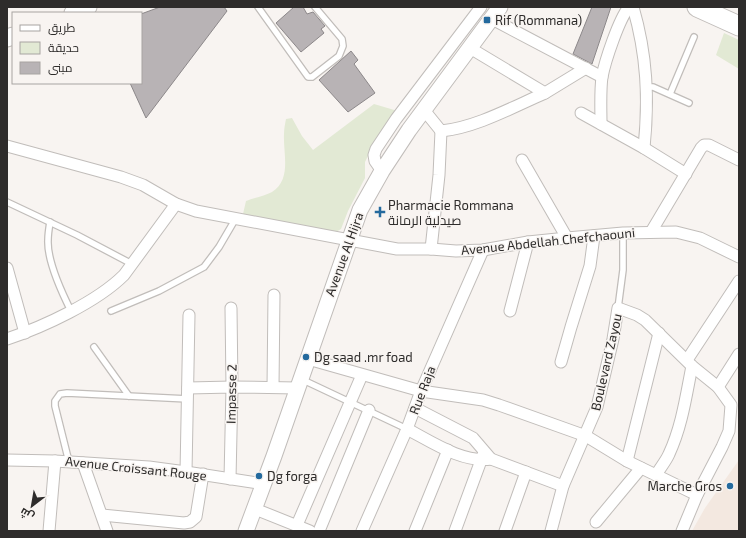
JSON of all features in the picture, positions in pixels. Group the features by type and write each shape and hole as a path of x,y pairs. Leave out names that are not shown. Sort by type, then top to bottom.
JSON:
{"highway":[{"path":"697,7 739,26"},
{"path":"725,7 739,14"}],"main road":[{"path":"76,12 88,7"}],"street":[{"path":"382,171 375,161 374,155 376,149 396,119 481,7"},
{"path":"601,124 602,77 615,36 629,7"},
{"path":"633,7 643,54 646,87 647,116 644,148"},
{"path":"496,13 602,77"},
{"name":"Avenue Al Hijra","path":"246,531 308,359 348,240 360,210 382,171 409,130 496,13"},
{"path":"470,48 545,93"},
{"path":"441,131 452,130 474,124 545,93 586,68"},
{"path":"433,69 447,79"},
{"path":"424,110 441,131 439,175 432,249"},
{"path":"581,113 644,148 686,174"},
{"path":"396,119 409,130"},
{"path":"651,232 704,145 739,160"},
{"name":"Avenue Abdellah Chefchaouni","path":"7,146 121,177 143,185 176,204 196,211 391,249 432,249 456,251 483,250 528,242 624,232 676,232 710,242 739,258"},
{"path":"522,160 567,238"},
{"path":"7,339 25,333 71,311 105,291 124,275 176,204"},
{"path":"561,362 570,327 590,266 594,236"},
{"path":"510,311 528,242"},
{"name":"Rue Raja","path":"362,531 483,250"},
{"path":"8,274 25,333"},
{"path":"656,476 676,438 684,408 690,363 739,281"},
{"path":"272,387 274,295"},
{"name":"Impasse 2","path":"230,479 232,386 231,308"},
{"path":"618,308 637,315 645,320 690,363 718,387 731,405 728,431 722,447 697,496 682,531"},
{"name":"Boulevard Zayou","path":"551,531 563,486 586,436 597,407 604,382 618,308"},
{"path":"186,472 189,315"},
{"path":"628,461 658,333"},
{"path":"718,387 739,354"},
{"path":"308,359 421,391 483,400 499,405 586,436 628,461 697,496"},
{"path":"297,525 362,375"},
{"path":"188,394 232,386 272,387 299,383"},
{"path":"415,408 473,438 485,457"},
{"path":"319,531 369,410"},
{"path":"407,429 448,450 468,458 485,457 563,486"},
{"path":"414,531 448,450"},
{"path":"455,531 485,457"},
{"name":"Avenue Croissant Rouge","path":"7,460 55,461 148,467 264,484"},
{"path":"49,531 55,461"},
{"path":"83,464 107,531"},
{"path":"596,522 641,468"},
{"path":"505,531 526,472"},
{"path":"102,515 184,523 190,522 196,517 203,474"},
{"path":"255,509 310,531"}],"lane":[{"path":"258,7 308,77 312,77 339,56 343,46 342,39 316,7"},
{"path":"670,94 694,37"},
{"path":"646,87 653,87 689,103"},
{"path":"7,202 132,264"},
{"path":"111,311 159,291 204,267 219,248 236,218"},
{"path":"50,222 47,242 59,287 71,311"},
{"name":"Boulevard Zayou","path":"618,308 623,270 624,232"},
{"path":"94,347 129,396"},
{"path":"299,383 351,402 407,429"},
{"path":"69,462 55,406 56,397 60,394 67,393 129,396 188,394"}],"shaded area":[{"name":"Marche Gros","path":"739,460 739,531 692,531 705,508"}],"green space":[{"path":"724,33 739,40 739,69 716,55"},
{"path":"374,104 401,112 369,154 365,162 365,178 348,211 341,229 336,232 243,214 246,201 272,192 278,187 282,180 285,166 284,128 286,119 292,118 302,136 313,150"}],"building":[{"path":"160,7 224,7 227,11 146,118 130,84 142,84 142,14"},
{"path":"294,7 303,7 307,14 313,12 325,26 321,29 324,33 301,52 276,23"},
{"path":"592,7 611,7 592,64 573,54"},
{"path":"351,51 358,60 354,64 375,93 348,112 319,80"}],"place":[{"name":"Rif (Rommana)","path":"487,20"},
{"name":"Pharmacie Rommana صيدلية الرمانة","path":"380,212"},
{"name":"Dg saad .mr foad","path":"306,357"},
{"name":"Dg forga","path":"259,476"},
{"name":"Marche Gros","path":"730,486"}]}
